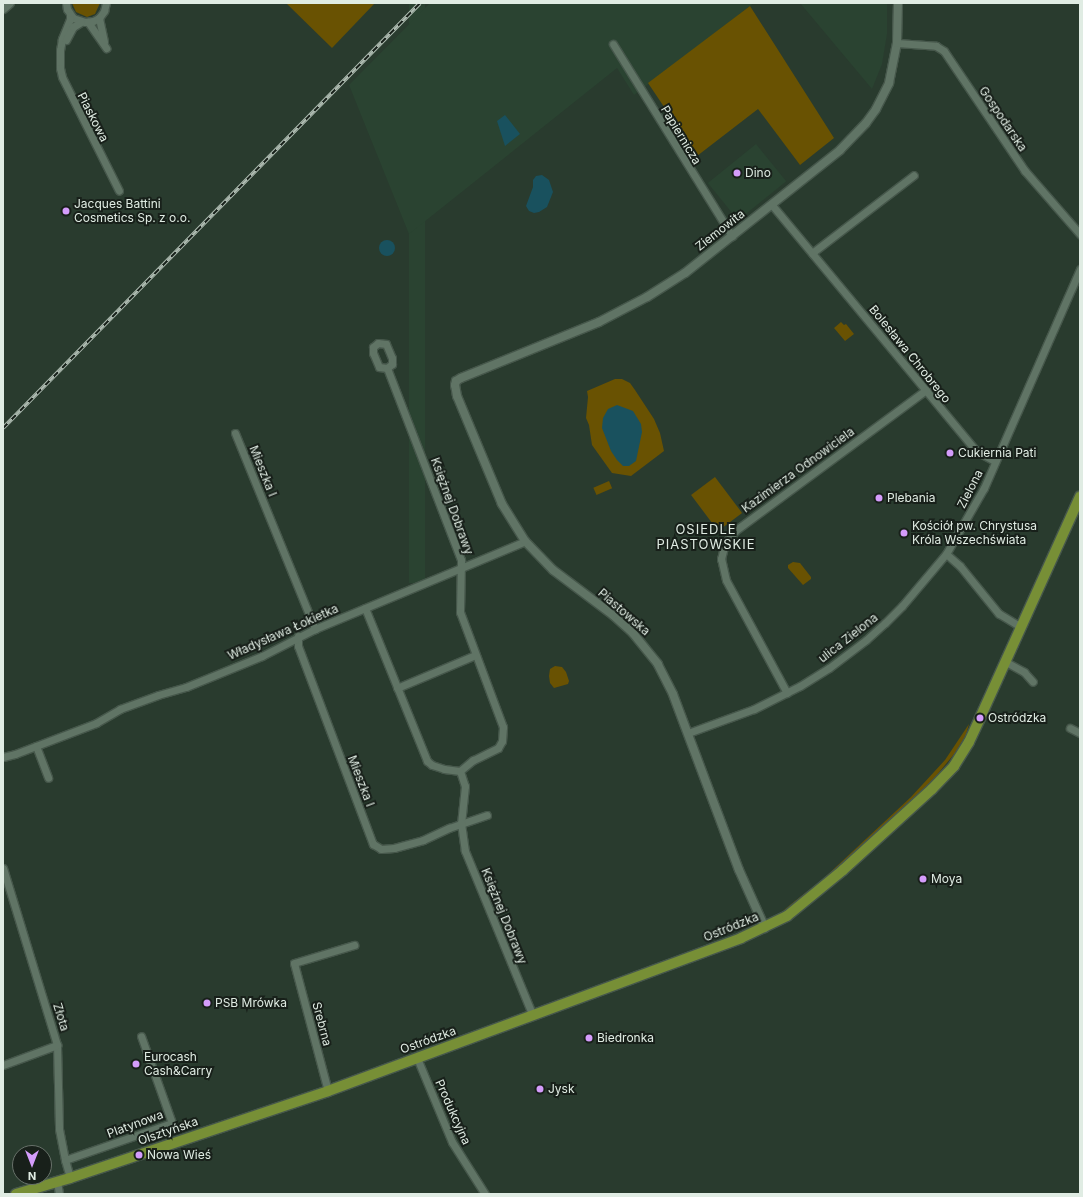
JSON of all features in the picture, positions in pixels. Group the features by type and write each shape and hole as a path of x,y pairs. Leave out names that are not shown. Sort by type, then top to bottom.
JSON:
{"main road":[{"name":"Ostródzka","path":"328,1091 533,1016 765,928 787,916 811,898 944,778 959,759 969,742 1006,662 1080,497"},
{"name":"Olsztyńska","path":"16,1194 70,1178 328,1091"}],"street":[{"path":"3,9 10,3"},
{"path":"66,3 70,15 85,22 106,48 99,18"},
{"path":"60,50 73,27 99,18 104,11 106,3"},
{"name":"Ziemowita","path":"456,381 622,311 668,284 772,205 840,150 866,123 876,109 889,83 897,43 898,3"},
{"name":"Piaskowa","path":"70,15 70,19 62,39 60,50 60,68 67,91 119,191"},
{"name":"Gospodarska","path":"897,43 936,46 944,51 1025,171 1080,234"},
{"name":"Papiernicza","path":"613,44 732,236"},
{"path":"812,253 914,175"},
{"name":"Bolesława Chrobrego","path":"772,205 978,454 995,461"},
{"name":"Zielona","path":"916,591 946,554 972,511 1080,269"},
{"name":"Księżnej Dobrawy","path":"388,368 459,554 462,567 460,612 503,727 504,734 498,748 473,760 460,771 465,786 461,823 465,851 533,1016"},
{"name":"Piastowska","path":"456,381 456,392 488,472 502,504 525,541 553,570 613,615 633,633 658,664 673,694 739,870 765,928"},
{"name":"Kazimierza Odnowiciela","path":"787,693 726,580 721,559 725,542 736,530 926,390"},
{"name":"Mieszka I","path":"235,434 315,629"},
{"name":"Władysława Łokietka","path":"3,756 36,746 96,723 120,709 158,695 186,687 262,656 298,636 525,541"},
{"path":"946,554 960,566 999,614 1021,627"},
{"name":"ulica Zielona","path":"688,733 754,709 787,693 829,668 886,623 916,591"},
{"path":"365,608 427,761 432,765 444,769 460,771"},
{"name":"Mieszka I","path":"298,636 298,646 373,844 381,849 394,848 423,840 461,823"},
{"path":"398,688 475,655"},
{"path":"1006,662 1024,672 1033,682"},
{"path":"1070,728 1080,733"},
{"path":"36,746 48,778"},
{"path":"461,823 487,815"},
{"name":"Złota","path":"3,868 57,1045 59,1128 70,1178"},
{"name":"Srebrna","path":"328,1091 294,963 354,945"},
{"name":"Platynowa","path":"65,1160 172,1123 141,1036"},
{"path":"3,1065 57,1045"},
{"name":"Produkcyjna","path":"417,1058 452,1142 485,1194"},
{"path":"58,1181 59,1194"}],"shaded area":[{"path":"72,3 100,3 95,14 87,17 76,12"},
{"path":"286,3 375,3 332,48"},
{"path":"409,3 425,3 425,583 409,583"},
{"path":"430,3 754,3 634,95 617,68 409,234 349,85"},
{"path":"800,3 887,3 887,34 882,64 872,89"},
{"path":"750,6 834,138 800,165 758,109 697,156 648,83"},
{"path":"756,144 786,181 738,220 708,183"},
{"path":"841,322 844,325 846,324 854,334 845,341 834,328"},
{"path":"615,379 622,379 630,383 635,390 654,419 660,433 664,451 631,476 612,473 592,445 589,425 586,418 588,397 587,391"},
{"path":"715,477 742,513 718,531 691,495"},
{"path":"609,481 612,488 596,495 593,488"},
{"path":"793,562 800,563 811,577 811,579 803,585 788,568 788,565"},
{"path":"555,666 562,667 566,672 569,681 568,684 554,688 550,683 550,669"},
{"path":"969,724 966,735 955,753 931,782 828,878 781,912 823,879 911,797 945,760"}],"water":[{"path":"505,115 520,134 505,146 497,121"},
{"path":"542,175 549,180 553,192 547,207 534,213 529,211 526,206 533,187 533,180 536,176"},
{"path":"384,240 390,240 395,245 393,254 390,256 384,256 379,251 379,245"},
{"path":"617,405 633,411 641,424 642,432 636,461 629,466 623,466 617,460 611,451 602,428 603,418 608,409"}],"railway":[{"path":"3,428 420,3"}],"place":[{"name":"Dino","path":"737,173"},
{"name":"Jacques Battini Cosmetics Sp. z o.o.","path":"66,211"},
{"name":"Cukiernia Pati","path":"950,453"},
{"name":"Plebania","path":"879,498"},
{"name":"Kościół pw. Chrystusa Króla Wszechświata","path":"904,533"},
{"name":"Ostródzka","path":"980,718"},
{"name":"Moya","path":"923,879"},
{"name":"PSB Mrówka","path":"207,1003"},
{"name":"Biedronka","path":"589,1038"},
{"name":"Eurocash Cash&Carry","path":"136,1064"},
{"name":"Jysk","path":"540,1089"},
{"name":"Nowa Wieś","path":"139,1155"}],"district":[{"name":"OSIEDLE PIASTOWSKIE","path":"706,538"}]}
